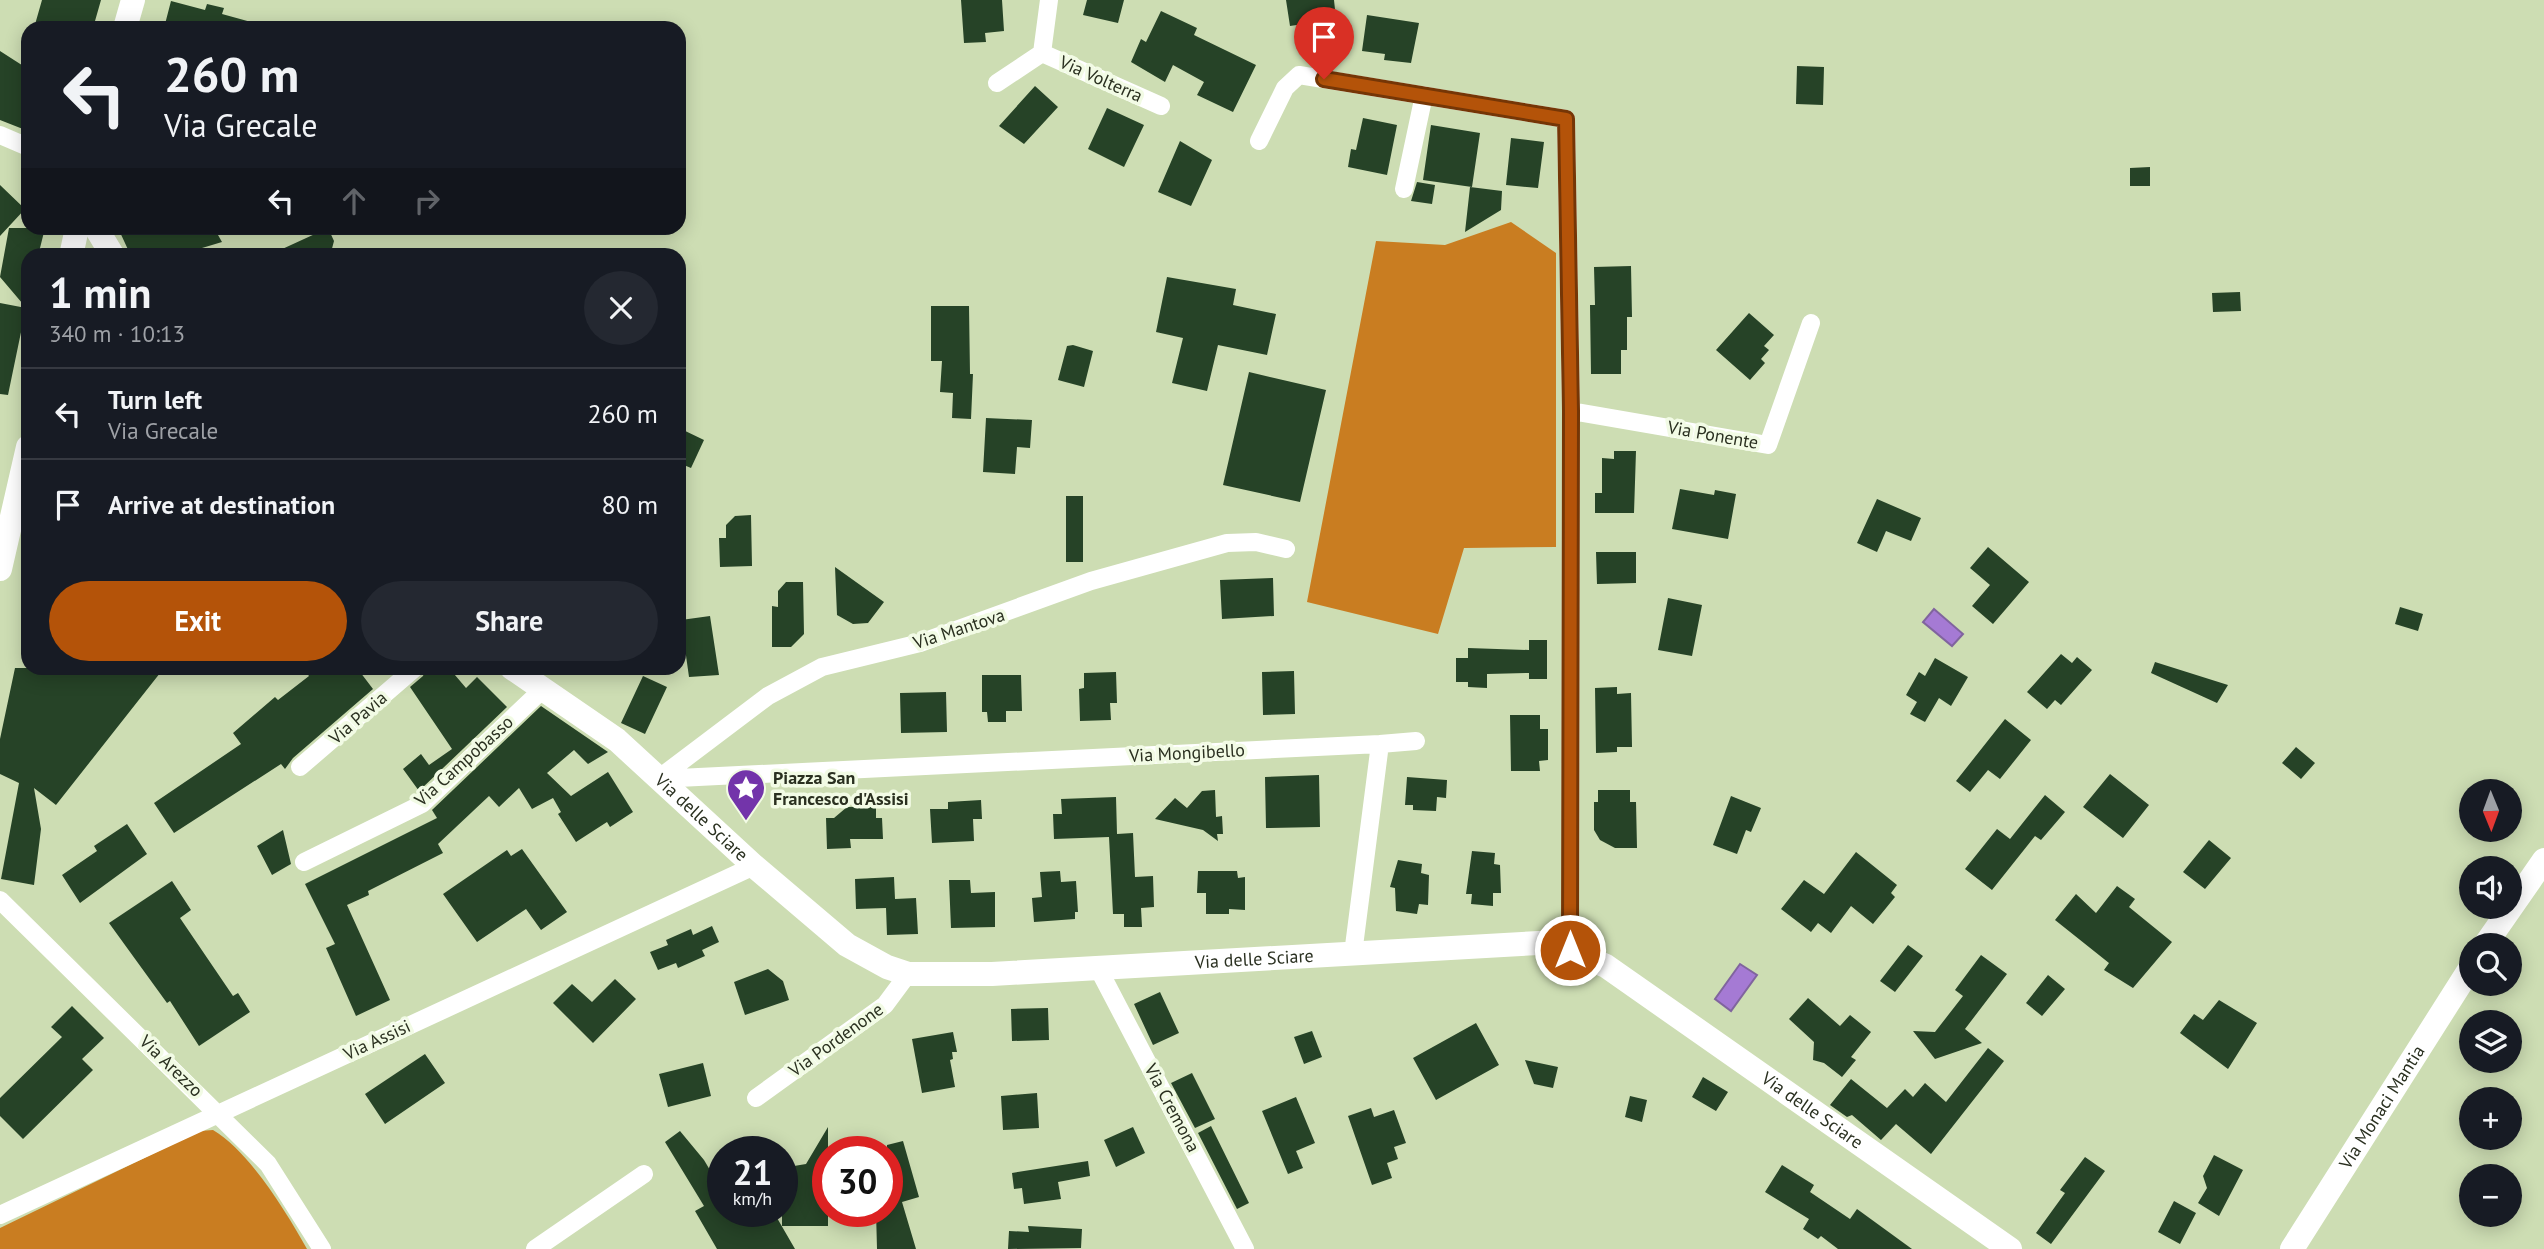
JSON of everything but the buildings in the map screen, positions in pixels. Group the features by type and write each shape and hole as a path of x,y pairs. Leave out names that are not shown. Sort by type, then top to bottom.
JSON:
{"street":[{"path":"127,21 133,0"},
{"path":"997,83 1042,53 1049,0"},
{"name":"Via Volterra","path":"1042,53 1161,106"},
{"path":"1259,141 1285,88 1299,75 1566,119 1571,411 1570,950"},
{"path":"1404,189 1424,95"},
{"path":"0,135 21,144"},
{"name":"Via Ponente","path":"1571,411 1768,445 1811,323"},
{"path":"0,569 7,506 21,467"},
{"name":"Via Mantova","path":"658,779 768,696 822,667 920,643 1091,581 1227,543 1256,542 1286,549"},
{"name":"Via Pavia","path":"300,767 407,675"},
{"name":"Via delle Sciare","path":"522,675 617,740 754,866 847,945 887,967 908,974 1098,968 1539,943 1570,950 1606,966 2010,1249"},
{"name":"Via Campobasso","path":"304,862 422,804 543,689"},
{"name":"Via Mongibello","path":"658,779 1416,741"},
{"path":"1353,954 1380,744"},
{"path":"2493,933 2544,860"},
{"name":"Via Assisi","path":"0,1215 754,866"},
{"name":"Via Arezzo","path":"0,900 219,1112 268,1164 321,1249"},
{"name":"Via Cremona","path":"1098,968 1245,1249"},
{"name":"Via Pordenone","path":"756,1098 885,1005 908,974"},
{"name":"Via Monaci Mantia","path":"2292,1249 2459,986"},
{"path":"534,1249 644,1174"}],"shaded area":[{"path":"1511,222 1556,253 1556,547 1464,548 1438,634 1307,602 1376,241 1445,245"},
{"path":"1934,609 1963,634 1952,646 1923,622"},
{"path":"1740,964 1757,975 1731,1011 1715,999"},
{"path":"213,1130 240,1152 253,1167 278,1201 307,1249 0,1249 0,1228 200,1131"}],"place":[{"name":"Piazza San Francesco d'Assisi","path":"746,822"}],"route":[{"path":"1324,79 1566,119 1571,411 1570,950"}]}
